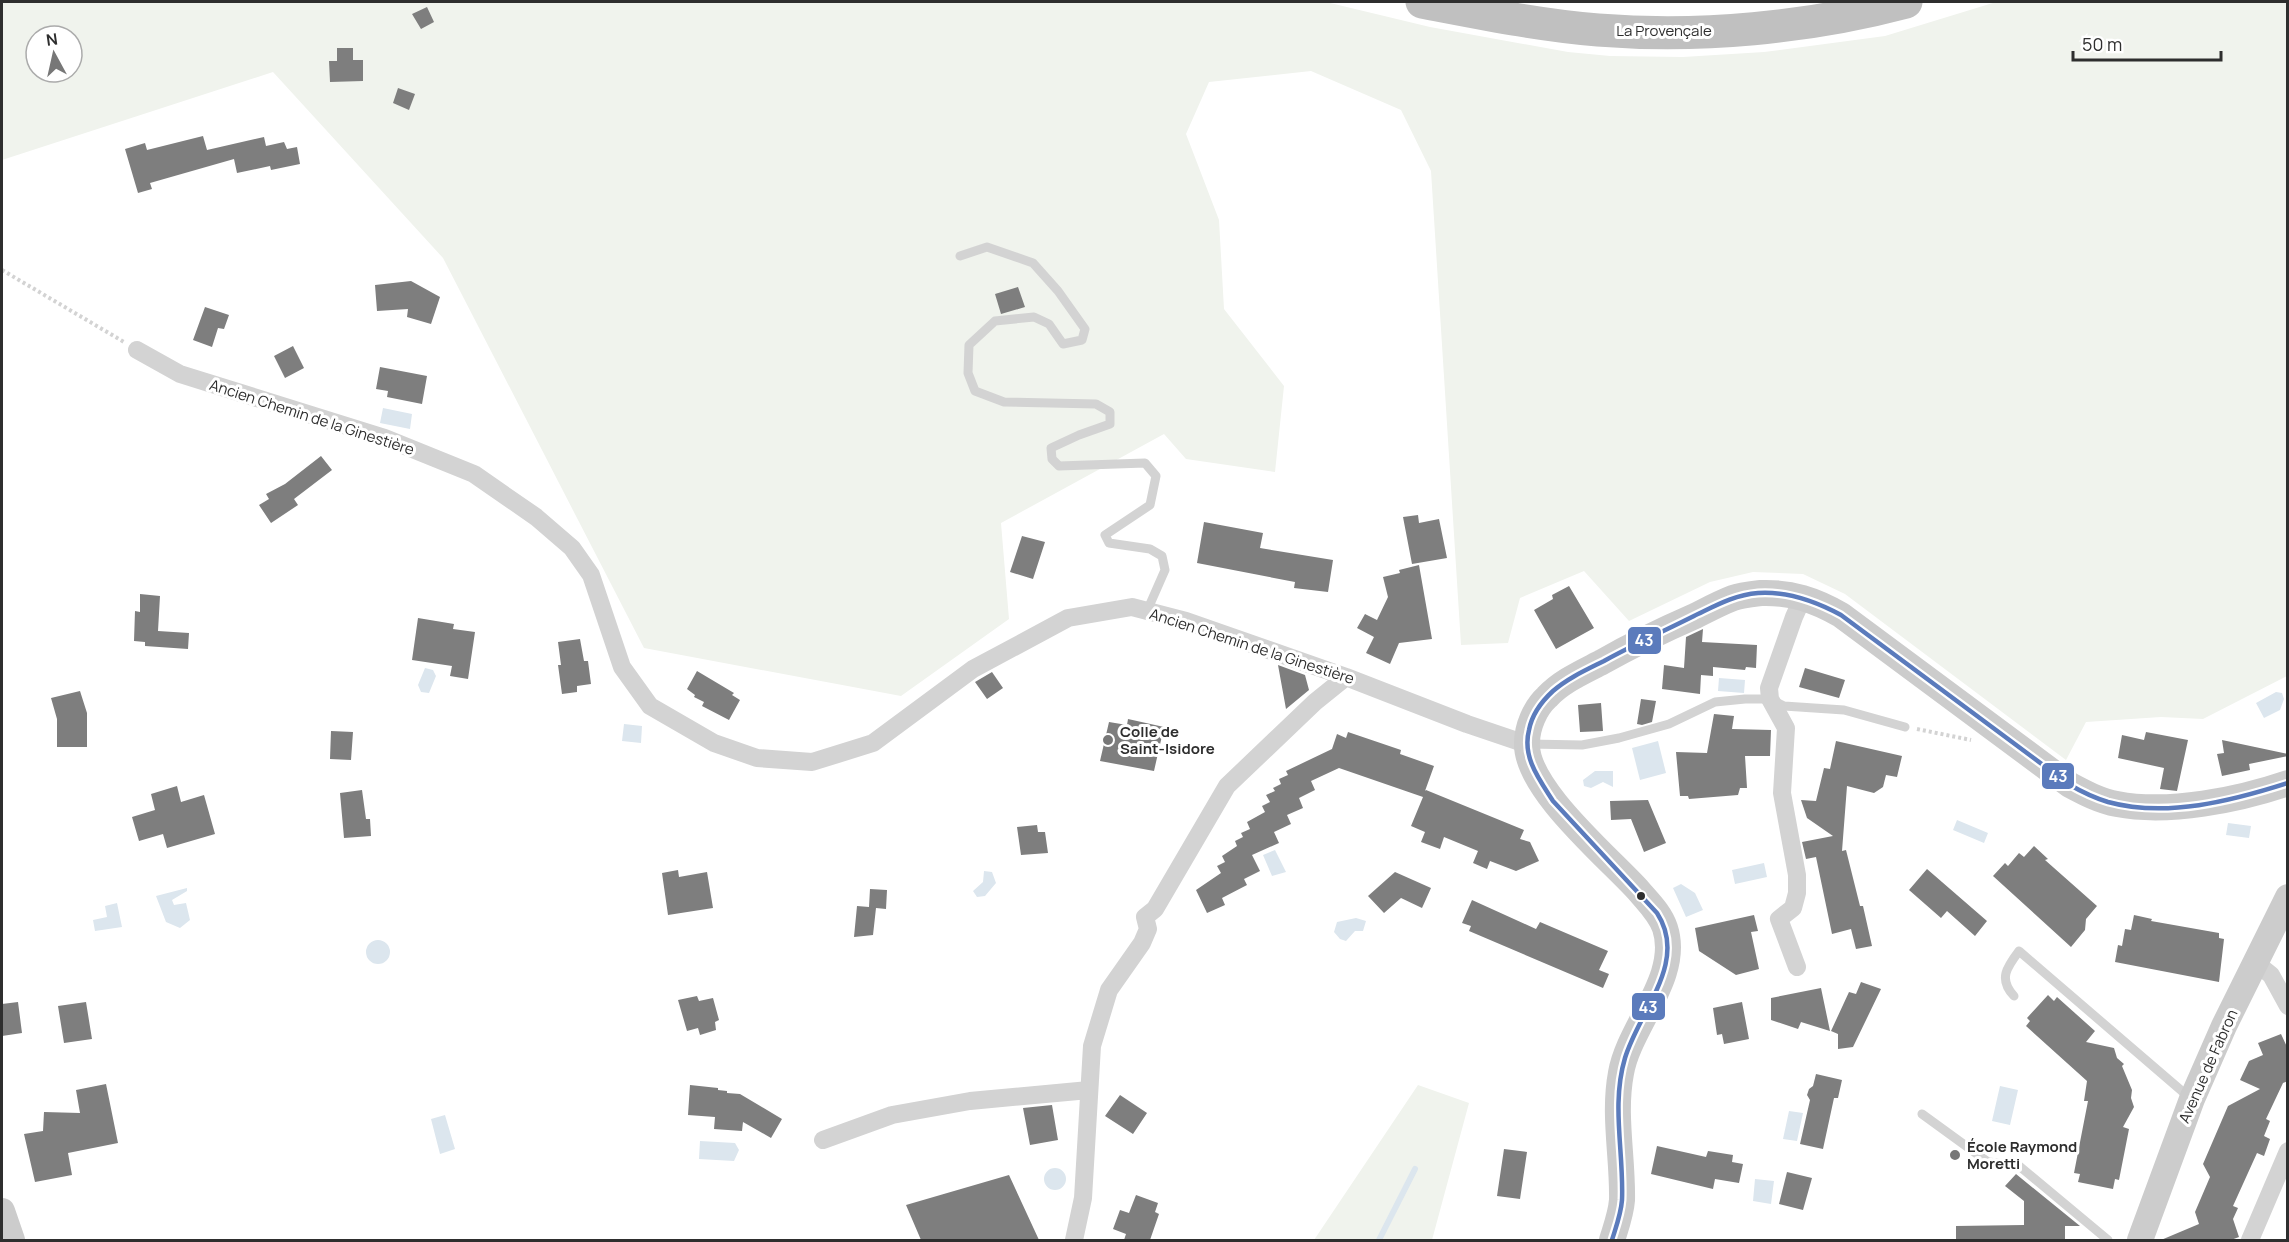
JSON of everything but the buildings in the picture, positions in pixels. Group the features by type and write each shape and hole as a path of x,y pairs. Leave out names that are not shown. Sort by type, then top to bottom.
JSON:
{"highway":[{"name":"La Provençale","path":"1422,2 1503,18 1568,27 1680,32 1753,28 1822,20 1906,2"}],"street":[{"name":"Ancien Chemin de la Ginestière","path":"137,350 180,374 385,438 474,474 536,517 572,548 591,576 622,667 650,706 714,743 757,758 812,762 873,744 973,669 1068,618 1132,607 1186,621 1526,744"},
{"path":"1612,1240 1622,1201 1618,1102 1621,1072 1631,1040 1661,981 1668,946 1660,915 1552,799 1535,776 1526,744 1530,727 1537,709 1563,683 1639,642 1734,597 1760,593 1803,597 1822,604 1841,615 2070,785 2092,796 2115,804 2142,808 2176,807 2248,794 2288,783"},
{"path":"1797,967 1779,919 1793,908 1797,894 1797,875 1782,793 1786,728 1770,699 1769,688 1773,671 1803,597"},
{"path":"1074,1240 1083,1198 1092,1046 1109,990 1142,943 1148,929 1145,917 1155,909 1227,786 1315,702 1346,677"},
{"name":"Avenue de Fabron","path":"2140,1240 2192,1100 2224,1026 2288,897"},
{"path":"2256,963 2271,975 2285,1001"},
{"path":"823,1140 903,1113 970,1101 1089,1090"},
{"path":"2250,1240 2288,1151"},
{"path":"2,1211 12,1240"}],"lane":[{"path":"960,256 987,247 1033,263 1058,291 1085,329 1082,340 1063,344 1049,324 1034,317 995,321 969,345 968,373 975,391 1004,402 1096,404 1110,412 1110,424 1051,448 1052,459 1059,466 1145,463 1156,476 1150,505 1105,535 1109,543 1150,549 1162,556 1165,570 1147,611"},
{"path":"1526,744 1592,744 1669,724 1715,702 1745,699 1770,699 1784,706 1844,710 1905,727"},
{"path":"2014,996 2008,989 2005,978 2007,966 2019,951 2192,1100"},
{"path":"1922,1114 1988,1162 2018,1165 2108,1240"}],"path":[{"path":"2,270 137,350"},
{"path":"1905,727 1977,741"}],"shaded area":[{"path":"2,2 1326,2 1430,27 1568,52 1610,56 1683,57 1764,52 1885,36 1996,2 2287,2 2287,676 2203,719 2161,717 2086,722 2066,760 1845,594 1803,574 1753,572 1710,582 1629,621 1584,571 1520,598 1508,643 1461,645 1431,171 1401,110 1311,71 1209,82 1186,134 1219,220 1224,309 1284,386 1275,472 1186,459 1164,434 1001,523 1009,619 901,696 644,648 443,258 273,72 2,160"},
{"path":"383,408 412,414 410,429 380,423"},
{"path":"425,668 433,670 436,676 429,693 421,692 418,685"},
{"path":"1719,678 1745,680 1744,693 1718,691"},
{"path":"2276,692 2282,693 2284,699 2280,710 2264,718 2256,703"},
{"path":"624,724 642,726 641,743 622,741"},
{"path":"1658,741 1666,773 1640,780 1632,748"},
{"path":"1595,771 1613,771 1613,787 1603,782 1591,788 1584,786 1583,780"},
{"path":"1957,820 1988,833 1984,843 1953,830"},
{"path":"2228,823 2251,826 2249,838 2226,835"},
{"path":"1275,850 1286,872 1272,876 1263,855"},
{"path":"1764,863 1767,877 1735,884 1732,870"},
{"path":"984,871 992,872 996,883 985,896 977,897 973,891 983,882"},
{"path":"1681,884 1695,893 1703,910 1686,917 1673,888"},
{"path":"187,888 187,891 172,900 174,905 186,903 190,920 180,928 166,922 156,896"},
{"path":"117,903 122,927 95,931 93,920 107,917 105,906"},
{"path":"1356,918 1366,921 1363,931 1355,931 1346,941 1340,939 1334,932 1337,922"},
{"path":"378,940 387,943 390,952 387,961 378,964 369,961 366,952 369,943"},
{"path":"1418,1085 1469,1103 1432,1240 1314,1240"},
{"path":"2000,1086 2018,1090 2010,1125 1992,1121"},
{"path":"1789,1111 1803,1113 1797,1141 1783,1139"},
{"path":"445,1115 455,1149 440,1154 431,1119"},
{"path":"700,1141 735,1143 739,1150 734,1161 699,1159"},
{"path":"1055,1168 1063,1171 1066,1179 1063,1187 1055,1190 1047,1187 1044,1179 1047,1171"},
{"path":"1755,1179 1774,1181 1771,1204 1753,1201"}],"waterway":[{"path":"1379,1240 1415,1169"}],"transit line":[{"name":"43","path":"1612,1240 1622,1200 1618,1111 1621,1076 1632,1040 1665,968 1667,950 1665,931 1657,913 1553,801 1533,767 1527,740 1532,719 1545,699 1565,682 1626,649 1725,602 1758,593 1791,595 1811,601 1841,615 2070,785 2098,799 2130,807 2176,808 2222,801 2288,783"}],"place":[{"name":"Colle de Saint-Isidore","path":"1108,740"},
{"name":"École Raymond Moretti","path":"1955,1155"}]}
